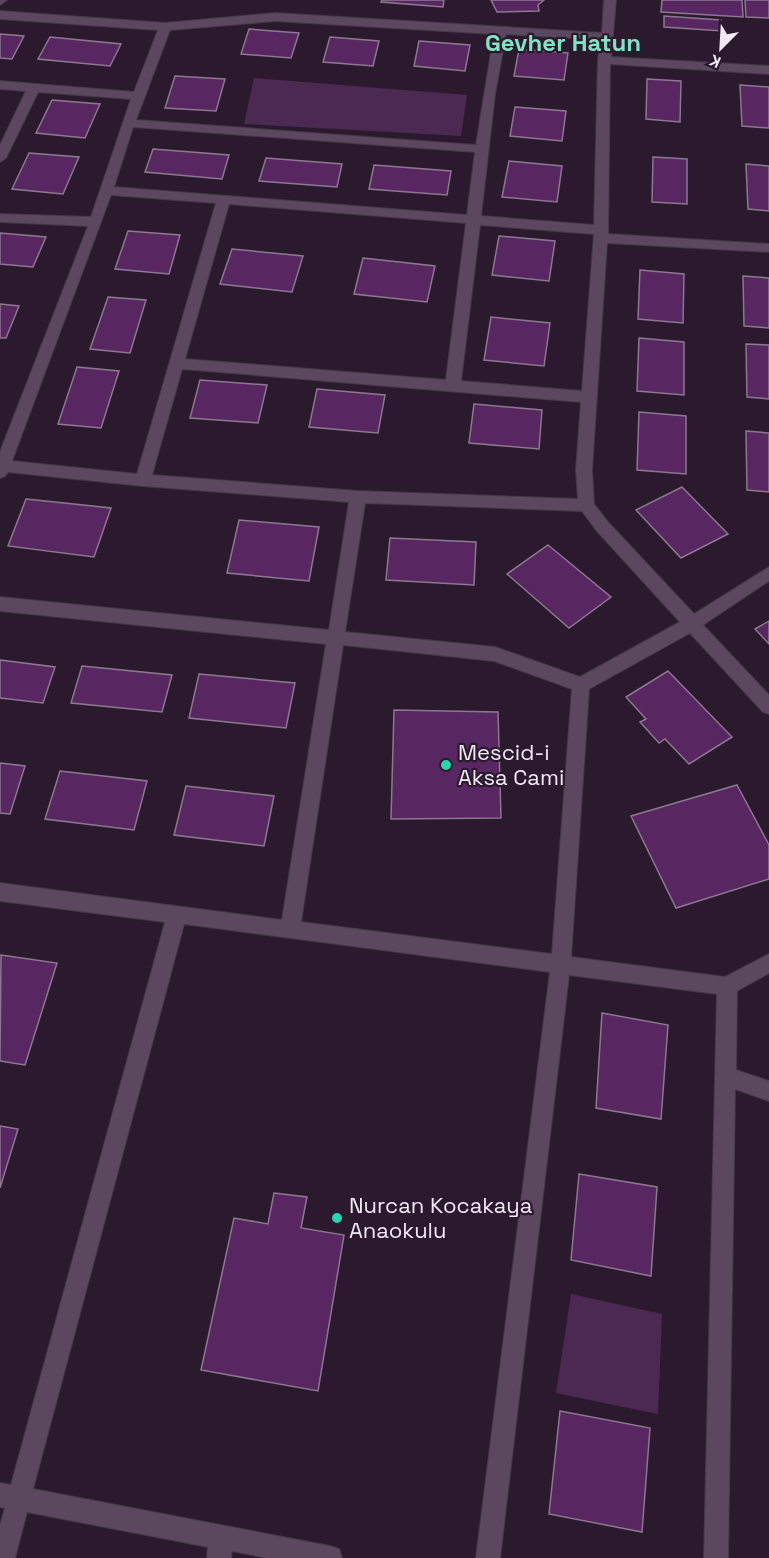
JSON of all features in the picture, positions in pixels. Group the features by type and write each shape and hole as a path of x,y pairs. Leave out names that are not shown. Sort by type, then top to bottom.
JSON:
{"street":[{"path":"610,0 604,60 601,234 584,470 586,505 602,526 769,707"},
{"path":"0,15 165,27 276,13 500,32 608,37"},
{"path":"165,27 128,123 96,222 1,467 358,496 586,505"},
{"path":"453,385 500,32"},
{"path":"604,60 769,70"},
{"path":"0,86 138,96"},
{"path":"0,158 7,128 34,88"},
{"path":"128,123 483,149"},
{"path":"105,190 224,198 769,248"},
{"path":"143,480 224,198"},
{"path":"0,218 96,222"},
{"path":"176,363 588,397"},
{"path":"290,929 358,496"},
{"path":"0,604 495,654 581,685 693,623 769,573"},
{"path":"488,1558 561,963 581,685"},
{"path":"0,892 727,986 769,963"},
{"path":"3,1558 9,1496 177,914"},
{"path":"716,1558 727,986"},
{"path":"725,1076 769,1091"},
{"path":"9,1496 220,1548 330,1558"}],"shaded area":[{"path":"254,78 467,95 461,136 244,124"},
{"path":"571,1294 662,1314 658,1414 556,1393"}],"building":[{"path":"382,0 444,0 443,7 381,2"},
{"path":"491,0 544,0 538,5 539,11 497,12"},
{"path":"662,0 742,0 743,17 661,12"},
{"path":"745,0 769,0 769,18 746,17"},
{"path":"664,16 721,20 722,31 664,27"},
{"path":"249,29 299,33 291,58 241,54"},
{"path":"0,34 24,36 12,59 0,58"},
{"path":"50,37 121,44 110,66 38,59"},
{"path":"330,37 379,41 373,66 323,62"},
{"path":"419,41 470,45 465,71 414,66"},
{"path":"519,49 568,53 564,80 514,76"},
{"path":"175,76 225,79 216,111 165,108"},
{"path":"647,79 681,81 680,122 646,119"},
{"path":"740,85 769,87 769,128 742,126"},
{"path":"52,100 100,104 85,138 36,133"},
{"path":"515,107 566,111 562,141 510,136"},
{"path":"153,149 229,155 222,179 145,172"},
{"path":"29,153 79,157 63,194 12,189"},
{"path":"653,157 687,159 687,204 652,202"},
{"path":"266,158 342,164 337,187 259,181"},
{"path":"509,161 562,166 557,202 502,197"},
{"path":"746,164 769,166 769,211 748,209"},
{"path":"374,165 451,171 447,195 369,189"},
{"path":"128,231 180,235 169,274 115,269"},
{"path":"0,233 46,237 33,267 0,264"},
{"path":"499,236 555,241 549,281 492,275"},
{"path":"232,249 303,256 292,292 220,284"},
{"path":"363,258 435,266 427,302 354,294"},
{"path":"640,270 684,274 683,323 638,319"},
{"path":"743,276 769,278 769,328 744,326"},
{"path":"108,297 146,300 130,353 90,349"},
{"path":"0,304 19,306 6,338 0,338"},
{"path":"491,317 550,323 544,366 484,360"},
{"path":"639,338 684,342 684,395 637,391"},
{"path":"746,344 769,345 769,399 747,397"},
{"path":"77,367 119,371 101,428 58,424"},
{"path":"200,380 267,385 258,423 190,418"},
{"path":"317,389 385,395 378,433 309,427"},
{"path":"474,404 542,410 539,449 469,443"},
{"path":"639,412 686,416 686,474 637,470"},
{"path":"746,431 769,433 769,492 747,490"},
{"path":"682,487 728,534 681,558 636,510"},
{"path":"26,499 111,508 94,557 8,546"},
{"path":"239,520 319,527 309,581 227,573"},
{"path":"390,538 476,542 474,585 386,580"},
{"path":"548,545 611,597 569,628 507,574"},
{"path":"769,621 769,644 755,629"},
{"path":"0,660 55,667 43,703 0,698"},
{"path":"82,666 172,675 162,712 71,703"},
{"path":"668,671 732,737 689,764 665,739 659,743 640,722 646,719 626,697"},
{"path":"199,674 295,683 286,728 189,718"},
{"name":"Mescid-i Aksa Cami","path":"394,710 498,712 501,818 391,819"},
{"path":"0,763 25,766 10,814 0,813"},
{"path":"60,771 147,781 134,830 45,819"},
{"path":"737,785 769,845 769,879 676,908 631,816"},
{"path":"186,786 274,796 264,846 174,835"},
{"path":"1,955 57,963 25,1065 0,1061"},
{"path":"602,1013 668,1025 661,1119 596,1108"},
{"path":"0,1126 18,1129 0,1188"},
{"path":"579,1174 657,1187 651,1276 571,1260"},
{"path":"274,1193 307,1197 301,1228 344,1235 318,1391 201,1370 234,1218 268,1224"},
{"path":"560,1411 650,1428 642,1532 549,1514"}],"place":[{"name":"Mescid-i Aksa Cami","path":"446,765"},
{"name":"Nurcan Kocakaya Anaokulu","path":"337,1218"}],"district":[{"name":"Gevher Hatun","path":"563,43"}]}
